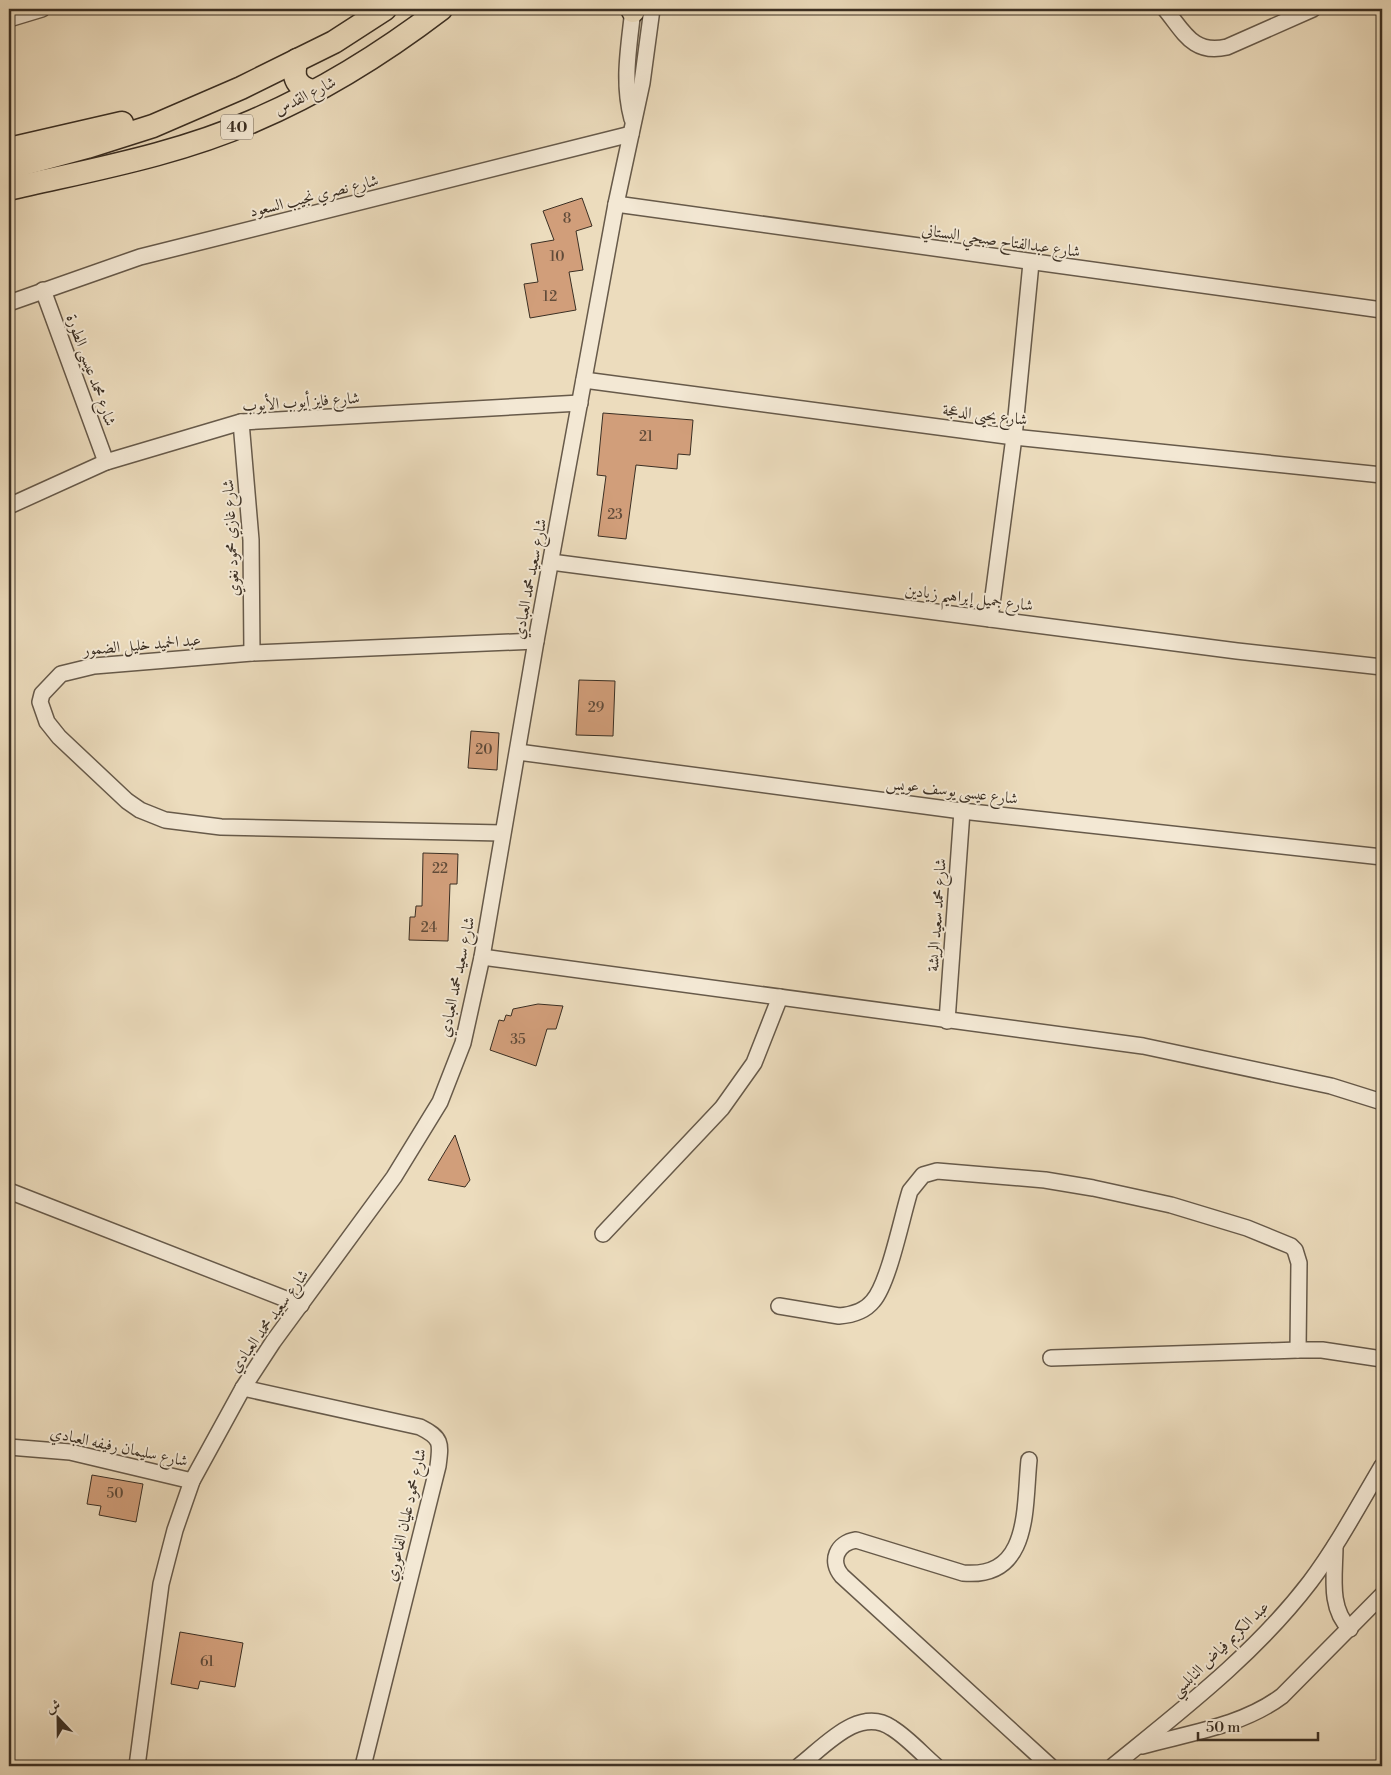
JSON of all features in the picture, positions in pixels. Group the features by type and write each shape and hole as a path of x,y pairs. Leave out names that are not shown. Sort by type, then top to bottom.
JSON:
{"highway":[{"name":"40","path":"9,168 87,147 153,126 241,88 334,42 385,9"},
{"name":"شارع القدس","path":"9,189 180,147 252,122 316,92 396,44 441,9"},
{"path":"297,60 293,71 296,82 305,90 316,92"},
{"path":"9,149 118,122 153,126"}],"street":[{"path":"9,19 42,9"},
{"name":"شارع سعيد محمد العبادي","path":"137,1766 161,1584 175,1530 192,1481 242,1388 394,1177 440,1102 463,1042 482,957 536,641 616,204 632,128 625,78 638,9"},
{"path":"1165,9 1191,42 1198,46 1217,49 1313,9"},
{"name":"شارع نصري نجيب السعود","path":"9,303 140,257 632,128"},
{"name":"شارع عبدالفتاح صبحي البستاني","path":"616,204 1031,263 1382,310"},
{"path":"990,619 1014,437 1031,263"},
{"name":"شارع محمد عيسى الطورة","path":"43,290 106,462"},
{"name":"شارع يحيى الدعجة","path":"584,380 1014,437 1382,475"},
{"name":"شارع فايز أيوب الأيوب","path":"9,506 106,462 241,422 580,403"},
{"name":"شارع غازي محمود نغوي","path":"241,422 252,540 252,653"},
{"name":"شارع جميل إبراهيم زيادين","path":"551,562 990,619 1382,667"},
{"name":"عبد الحميد خليل الضمور","path":"502,833 221,826 165,820 140,810 127,801 58,737 47,722 40,702 42,694 61,674 78,668 252,653 536,641"},
{"name":"شارع عيسى يوسف عويس","path":"518,752 962,811 1382,858"},
{"name":"شارع محمد سعيد الريشة","path":"946,1021 962,811"},
{"path":"482,957 946,1021 1143,1046 1331,1086 1382,1102"},
{"path":"603,1234 722,1108 754,1063 780,997"},
{"path":"779,1306 839,1316 848,1315 865,1308 872,1302 882,1286 910,1191 918,1180 937,1171 1045,1180 1132,1195 1209,1216 1291,1246 1295,1250 1299,1263 1298,1350"},
{"path":"9,1191 301,1305"},
{"path":"1051,1358 1322,1350 1382,1359"},
{"name":"شارع محمود عليان الفاعوري","path":"242,1388 420,1427 436,1436 440,1444 438,1466 363,1766"},
{"name":"شارع سليمان رفيفه العبادي","path":"9,1447 70,1452 192,1481"},
{"path":"1028,1460 1022,1534 1010,1558 994,1569 974,1574 963,1573 856,1540 850,1541 839,1548 835,1560 838,1572 842,1576 1050,1766"},
{"name":"عبد الكريم فياض النابلسي","path":"1113,1766 1233,1666 1262,1638 1310,1582 1335,1546 1382,1466"},
{"path":"1335,1546 1336,1608 1344,1623 1350,1629"},
{"path":"1136,1748 1240,1719 1258,1712 1282,1696 1382,1595"},
{"path":"799,1766 849,1727 872,1721 880,1722 893,1728 936,1766"}],"building":[{"path":"582,198 592,226 576,231 583,270 569,272 576,310 530,318 524,284 538,282 531,244 554,240 543,211"},
{"path":"603,413 693,420 690,455 678,454 677,469 636,465 626,539 598,536 606,476 597,475"},
{"path":"579,680 615,681 613,736 576,735"},
{"path":"471,731 499,733 497,770 468,768"},
{"path":"423,853 458,854 457,884 450,884 448,941 409,940 410,917 415,917 416,906 422,906"},
{"path":"538,1004 563,1006 556,1029 547,1029 536,1066 490,1050 499,1020 504,1021 506,1015 511,1016 513,1009"},
{"path":"455,1135 470,1180 465,1187 428,1180"},
{"path":"92,1475 143,1484 136,1522 99,1515 101,1506 87,1504"},
{"path":"180,1632 243,1643 235,1687 200,1681 198,1689 171,1684"}]}
